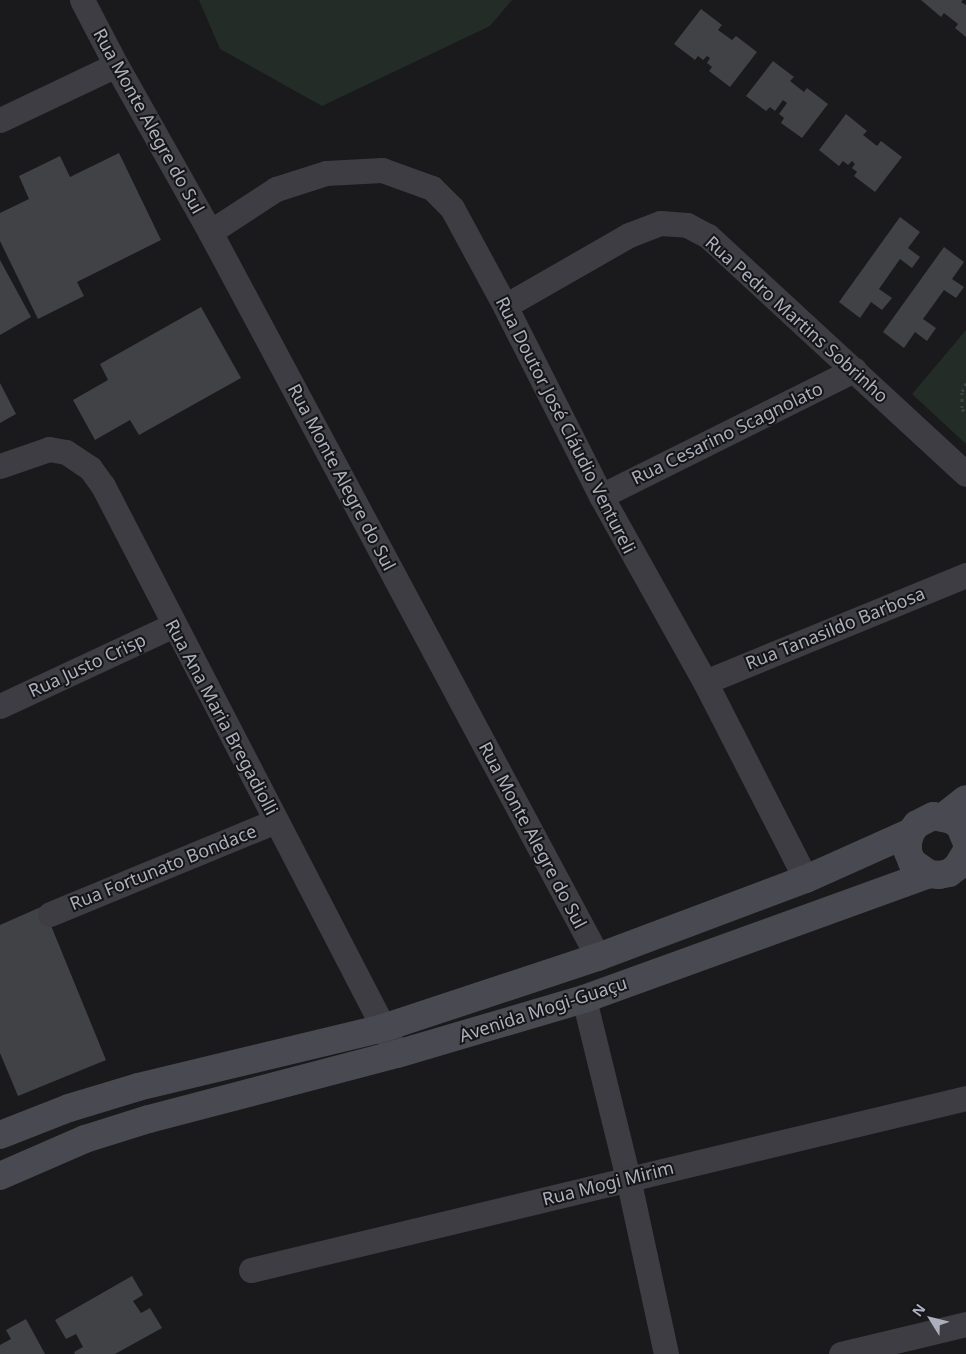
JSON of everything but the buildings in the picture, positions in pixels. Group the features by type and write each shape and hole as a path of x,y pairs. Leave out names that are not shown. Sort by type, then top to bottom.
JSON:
{"street":[{"name":"Rua Monte Alegre do Sul","path":"82,0 116,66 210,232 598,957"},
{"path":"0,120 116,66"},
{"name":"Rua Doutor José Cláudio Ventureli","path":"210,232 276,190 326,173 382,170 432,188 452,208 505,306 600,496 705,682 806,880"},
{"name":"Rua Pedro Martins Sobrinho","path":"505,306 629,235 660,223 687,225 708,236 966,474"},
{"name":"Rua Cesarino Scagnolato","path":"600,496 854,370"},
{"name":"Rua Ana Maria Bregadiolli","path":"0,466 48,449 66,452 90,468 103,486 397,1054"},
{"name":"Rua Tanasildo Barbosa","path":"705,682 966,575"},
{"name":"Rua Justo Crisp","path":"0,706 174,625"},
{"path":"943,817 966,799"},
{"path":"943,817 952,820 965,847 949,873 929,874 912,862 908,852 911,832 924,819 943,817"},
{"name":"Rua Fortunato Bondace","path":"50,914 276,821"},
{"name":"Avenida Mogi-Guaçu","path":"0,1134 69,1108 138,1087 383,1028 598,957 806,880 911,832"},
{"name":"Avenida Mogi-Guaçu","path":"0,1176 85,1139 149,1119 397,1054 584,999 929,874"},
{"path":"584,999 628,1178 666,1354"},
{"path":"138,1087 149,1119"},
{"name":"Rua Mogi Mirim","path":"251,1270 966,1098"},
{"path":"841,1354 966,1324"}],"path":[{"path":"966,383 962,392 962,409 966,414"}],"shaded area":[{"path":"199,0 512,0 490,26 322,106 220,49"},
{"path":"966,330 966,444 912,394"}]}
